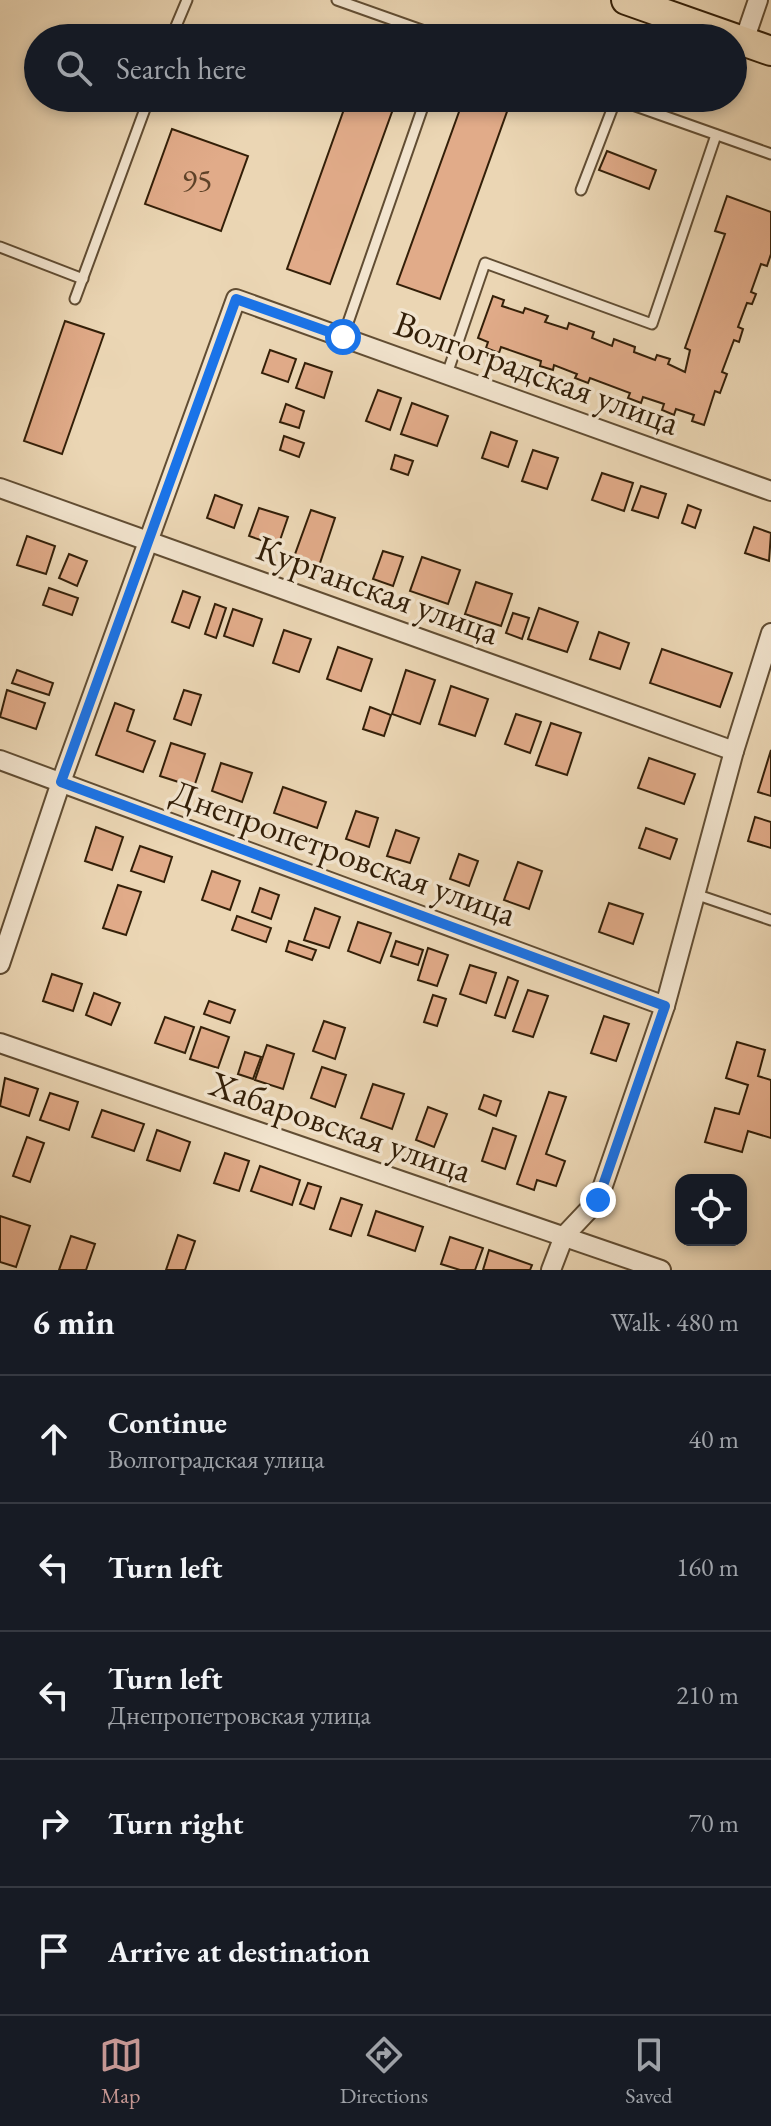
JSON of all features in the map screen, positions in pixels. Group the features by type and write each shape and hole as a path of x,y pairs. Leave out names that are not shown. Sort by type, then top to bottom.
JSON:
{"main road":[{"path":"626,0 695,24"},
{"path":"747,42 771,51"}],"street":[{"path":"747,32 758,0"},
{"name":"Волгоградская улица","path":"148,541 236,299 771,491"},
{"name":"Курганская улица","path":"0,488 734,751"},
{"path":"0,964 61,782 148,541"},
{"path":"551,1270 564,1236 598,1200 665,1006 734,751 771,633"},
{"name":"Днепропетровская улица","path":"0,760 665,1006"},
{"name":"Хабаровская улица","path":"0,1043 661,1270"}],"lane":[{"path":"177,24 187,0"},
{"path":"337,0 405,24"},
{"path":"75,299 144,112"},
{"path":"343,337 421,112"},
{"path":"581,190 609,112"},
{"path":"653,112 771,154"},
{"path":"447,374 485,263 652,324 716,135"},
{"path":"0,247 83,279"},
{"path":"695,894 771,920"}],"building":[{"path":"343,112 392,112 330,284 287,269"},
{"path":"459,112 507,112 440,299 397,284"},
{"path":"172,129 248,156 221,231 145,204"},
{"path":"607,151 656,170 649,189 599,170"},
{"path":"727,196 771,212 771,254 767,266 761,264 751,292 756,294 752,304 747,303 738,327 743,329 739,342 734,340 722,372 727,374 720,393 715,391 704,425 692,421 694,415 676,409 674,415 662,410 664,404 643,397 641,403 628,398 630,393 590,378 588,383 575,378 577,374 554,365 553,370 540,366 541,361 501,347 499,353 486,348 488,342 478,338 493,296 504,300 502,306 523,313 525,308 548,316 545,322 567,329 569,323 594,332 592,338 612,346 614,339 635,347 634,352 655,360 657,355 670,359 668,364 685,372 690,350 685,348 725,234 715,231"},
{"path":"65,321 104,334 62,454 24,441"},
{"path":"270,350 296,359 288,382 262,373"},
{"path":"305,363 332,372 324,398 296,388"},
{"path":"378,390 401,398 390,430 366,421"},
{"path":"412,403 448,416 437,446 401,434"},
{"path":"286,404 304,411 299,428 280,422"},
{"path":"491,432 517,441 508,467 482,458"},
{"path":"284,436 304,443 299,457 280,450"},
{"path":"533,450 558,458 547,489 522,481"},
{"path":"395,455 413,461 408,475 391,469"},
{"path":"602,473 633,483 624,511 592,500"},
{"path":"641,486 666,494 658,518 632,510"},
{"path":"215,495 242,505 234,528 207,518"},
{"path":"688,505 701,510 695,528 682,523"},
{"path":"259,508 288,517 278,546 249,536"},
{"path":"311,510 335,518 319,566 294,557"},
{"path":"754,527 771,533 769,561 745,553"},
{"path":"27,536 55,546 46,574 17,565"},
{"path":"383,551 403,557 393,586 373,579"},
{"path":"69,554 87,561 77,586 59,578"},
{"path":"422,557 460,570 448,604 410,591"},
{"path":"476,582 512,594 501,626 465,614"},
{"path":"49,588 78,598 72,615 43,605"},
{"path":"183,591 200,597 189,628 172,622"},
{"path":"215,604 226,608 216,638 205,634"},
{"path":"539,608 578,622 567,652 528,639"},
{"path":"233,609 262,619 253,646 224,636"},
{"path":"513,613 529,618 522,639 506,633"},
{"path":"284,630 311,639 299,672 273,663"},
{"path":"599,632 629,643 620,669 590,659"},
{"path":"338,647 372,659 361,691 327,679"},
{"path":"662,649 732,673 720,707 650,683"},
{"path":"17,670 53,683 49,695 12,683"},
{"path":"406,670 435,680 420,724 392,714"},
{"path":"451,686 488,699 475,736 439,724"},
{"path":"7,690 45,703 36,729 0,717"},
{"path":"184,690 201,695 191,725 174,719"},
{"path":"115,703 134,710 127,731 155,741 143,772 96,755"},
{"path":"370,707 391,715 384,736 363,729"},
{"path":"516,714 541,722 530,753 505,744"},
{"path":"551,723 581,733 567,775 536,765"},
{"path":"171,743 205,754 194,787 160,776"},
{"path":"771,750 771,796 758,792"},
{"path":"649,758 695,774 684,804 638,788"},
{"path":"221,763 252,773 242,802 212,791"},
{"path":"283,787 326,802 317,828 274,813"},
{"path":"356,811 378,818 369,847 346,839"},
{"path":"755,817 771,822 771,848 748,841"},
{"path":"96,827 123,837 112,870 85,861"},
{"path":"646,828 677,839 670,859 639,848"},
{"path":"396,830 419,838 410,863 387,856"},
{"path":"140,846 172,857 164,882 131,871"},
{"path":"459,854 478,861 469,886 450,879"},
{"path":"518,862 542,871 529,909 504,900"},
{"path":"212,871 240,881 230,910 202,900"},
{"path":"118,885 141,892 126,935 103,928"},
{"path":"260,888 279,895 271,919 252,912"},
{"path":"609,903 643,914 633,944 599,932"},
{"path":"315,908 340,917 329,948 304,940"},
{"path":"237,916 271,928 266,942 232,930"},
{"path":"358,922 391,933 380,963 348,951"},
{"path":"289,941 316,950 312,960 286,951"},
{"path":"396,941 423,950 418,965 391,956"},
{"path":"428,948 448,955 437,986 418,980"},
{"path":"470,965 496,973 486,1003 460,994"},
{"path":"52,974 82,984 73,1011 43,1001"},
{"path":"508,977 518,981 505,1018 495,1015"},
{"path":"528,990 548,996 533,1037 513,1031"},
{"path":"94,993 120,1003 111,1025 86,1015"},
{"path":"433,995 446,999 437,1026 424,1022"},
{"path":"209,1001 235,1010 230,1023 204,1014"},
{"path":"604,1016 629,1024 616,1061 591,1053"},
{"path":"165,1017 194,1027 185,1053 155,1043"},
{"path":"324,1021 345,1028 335,1059 313,1051"},
{"path":"201,1027 229,1037 218,1068 190,1059"},
{"path":"737,1042 765,1050 758,1076 771,1080 771,1138 748,1131 742,1152 705,1142 715,1108 739,1114 748,1085 726,1078"},
{"path":"267,1045 294,1054 283,1089 255,1080"},
{"path":"245,1052 261,1057 253,1079 238,1074"},
{"path":"322,1067 346,1075 335,1107 311,1098"},
{"path":"5,1078 38,1089 29,1116 0,1106"},
{"path":"373,1084 404,1094 392,1129 361,1118"},
{"path":"549,1092 566,1097 546,1154 565,1161 556,1186 537,1180 534,1190 517,1184"},
{"path":"50,1093 78,1102 69,1130 40,1120"},
{"path":"484,1095 501,1101 496,1116 479,1109"},
{"path":"428,1107 447,1114 434,1147 416,1140"},
{"path":"102,1110 144,1124 134,1151 92,1137"},
{"path":"493,1128 516,1136 505,1169 482,1161"},
{"path":"157,1130 190,1142 180,1171 147,1160"},
{"path":"27,1137 44,1143 30,1182 13,1176"},
{"path":"225,1153 249,1161 239,1191 214,1183"},
{"path":"260,1166 300,1180 292,1205 251,1191"},
{"path":"308,1183 321,1187 314,1209 300,1204"},
{"path":"341,1198 362,1205 351,1236 330,1229"},
{"path":"376,1211 423,1227 415,1251 368,1235"},
{"path":"0,1216 30,1226 16,1267 0,1262"},
{"path":"178,1235 195,1241 185,1270 166,1270"},
{"path":"71,1236 95,1244 86,1270 59,1270"},
{"path":"450,1237 483,1248 475,1270 460,1270 441,1264"},
{"path":"489,1250 532,1265 530,1270 483,1270"}],"route":[{"path":"343,337 236,299 61,782 665,1006 598,1200"}]}
